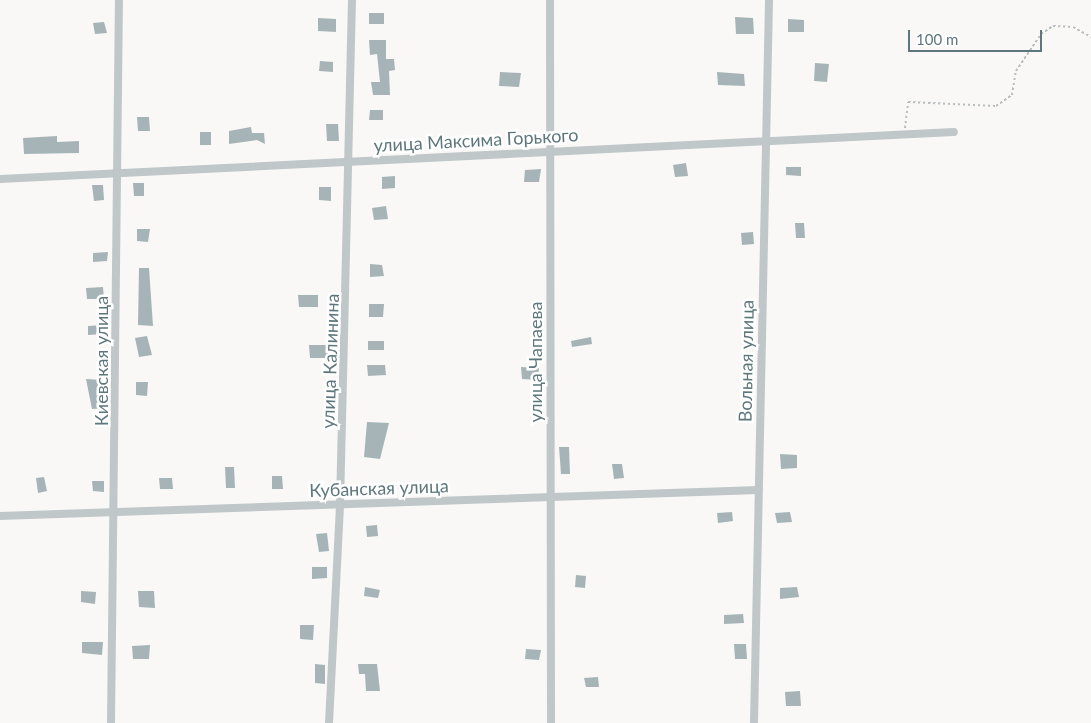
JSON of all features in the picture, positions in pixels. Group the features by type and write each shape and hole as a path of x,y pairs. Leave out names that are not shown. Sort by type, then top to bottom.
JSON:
{"street":[{"name":"Киевская улица","path":"111,723 115,515 119,0"},
{"name":"улица Калинина","path":"329,723 340,504 351,161 352,0"},
{"name":"улица Чапаева","path":"550,0 551,723"},
{"name":"Вольная улица","path":"754,723 769,0"},
{"name":"улица Максима Горького","path":"0,179 351,161 766,143 954,132"},
{"name":"Кубанская улица","path":"0,516 115,515 340,504 758,490"}],"path":[{"path":"904,135 908,102 996,106 1012,95 1016,71 1041,34 1052,26 1073,27 1091,37"}],"building":[{"path":"369,13 384,13 384,24 369,24"},
{"path":"735,17 753,18 754,34 736,34"},
{"path":"318,18 336,19 336,32 318,31"},
{"path":"788,19 804,20 804,32 788,32"},
{"path":"104,22 107,33 95,34 93,23"},
{"path":"369,40 386,40 386,59 394,59 395,70 389,71 390,95 373,95 371,82 380,82 377,54 370,55"},
{"path":"320,61 333,62 333,72 319,71"},
{"path":"815,63 829,64 827,82 814,81"},
{"path":"500,72 521,73 519,87 499,86"},
{"path":"717,72 744,74 745,86 718,85"},
{"path":"370,110 383,110 383,120 369,120"},
{"path":"137,117 149,117 150,131 138,131"},
{"path":"326,124 338,124 339,141 327,141"},
{"path":"251,127 252,133 264,133 265,144 257,140 229,144 229,131"},
{"path":"200,132 211,132 211,145 200,145"},
{"path":"57,136 57,142 79,141 79,153 24,154 23,138"},
{"path":"686,163 688,176 675,177 673,165"},
{"path":"786,167 801,167 801,176 786,175"},
{"path":"541,169 539,182 524,182 525,170"},
{"path":"395,176 395,188 382,189 382,177"},
{"path":"133,183 144,183 144,196 134,196"},
{"path":"92,185 103,185 104,200 94,201"},
{"path":"319,187 331,187 331,201 319,200"},
{"path":"386,206 388,219 374,220 372,208"},
{"path":"795,223 804,223 805,238 796,238"},
{"path":"137,229 150,229 148,242 137,241"},
{"path":"753,232 754,244 742,245 741,233"},
{"path":"108,252 107,261 93,262 93,253"},
{"path":"370,264 382,265 384,276 370,277"},
{"path":"139,268 149,268 153,326 138,325"},
{"path":"103,287 104,299 87,299 86,288"},
{"path":"298,295 318,295 318,307 299,307"},
{"path":"369,304 384,304 383,317 369,317"},
{"path":"104,325 103,334 88,335 88,326"},
{"path":"147,336 152,355 139,357 135,338"},
{"path":"591,337 592,344 572,347 571,341"},
{"path":"368,341 384,341 384,350 368,350"},
{"path":"309,345 329,345 331,358 310,358"},
{"path":"367,365 385,365 386,375 368,376"},
{"path":"521,367 539,368 538,380 522,379"},
{"path":"86,379 102,380 105,408 92,409"},
{"path":"136,382 148,382 147,396 136,395"},
{"path":"367,422 389,423 380,459 364,457"},
{"path":"559,447 569,447 570,474 561,474"},
{"path":"780,454 797,455 797,468 781,469"},
{"path":"612,464 622,464 624,478 614,479"},
{"path":"225,467 234,467 235,488 226,488"},
{"path":"272,476 282,476 283,489 272,489"},
{"path":"44,477 47,491 38,493 36,478"},
{"path":"159,478 172,478 173,489 160,489"},
{"path":"92,481 104,481 104,492 93,491"},
{"path":"732,512 733,521 718,523 717,513"},
{"path":"790,512 792,522 777,523 775,513"},
{"path":"377,525 378,536 367,537 366,526"},
{"path":"327,533 329,551 319,552 316,534"},
{"path":"312,567 327,567 327,578 312,579"},
{"path":"576,575 586,576 585,588 575,587"},
{"path":"365,587 380,590 378,598 364,596"},
{"path":"797,587 799,597 780,599 780,588"},
{"path":"81,591 96,592 95,604 81,602"},
{"path":"138,591 154,591 155,608 139,607"},
{"path":"743,614 744,623 724,624 724,615"},
{"path":"300,625 314,625 313,640 300,639"},
{"path":"82,642 103,642 102,655 82,653"},
{"path":"734,644 746,644 747,659 735,659"},
{"path":"150,645 149,659 133,659 132,646"},
{"path":"526,649 541,650 539,660 525,659"},
{"path":"315,664 325,665 325,684 315,683"},
{"path":"358,664 377,664 380,691 366,691 365,674 359,674"},
{"path":"598,677 599,687 586,687 584,678"},
{"path":"800,691 801,706 786,706 785,692"}]}
